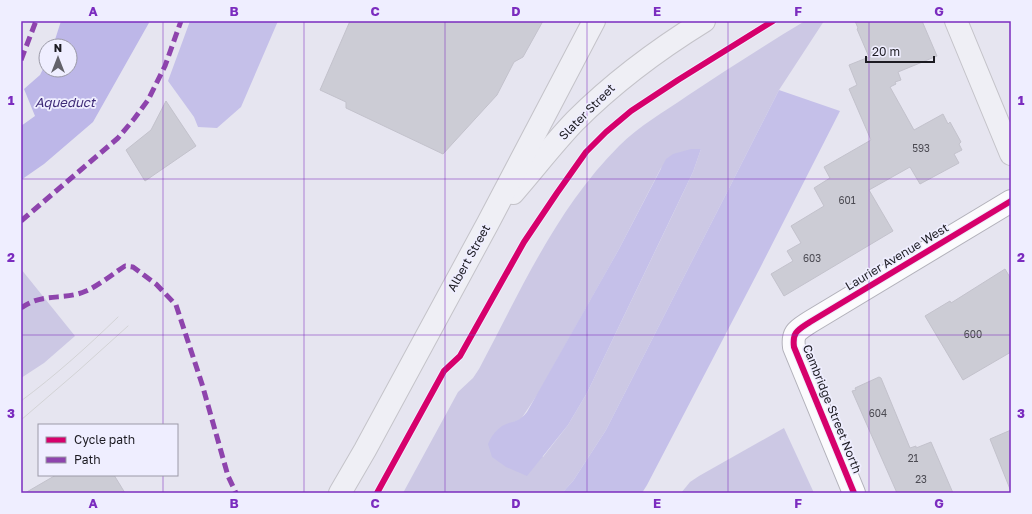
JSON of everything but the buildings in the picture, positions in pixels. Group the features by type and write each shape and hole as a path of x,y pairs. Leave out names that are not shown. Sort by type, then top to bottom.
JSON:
{"main road":[{"name":"Albert Street","path":"340,493 365,450 488,223 594,21"},
{"name":"Slater Street","path":"488,223 574,122 609,89 647,58 677,37 704,21"},
{"path":"956,21 1011,154"}],"street":[{"name":"Laurier Avenue West","path":"794,333 1011,201"},
{"name":"Cambridge Street North","path":"794,333 794,347 854,493"}],"shaded area":[{"path":"190,21 278,21 241,107 217,128 198,127 194,117 168,81"},
{"path":"805,21 824,21 779,90 606,430 573,481 562,493 403,493 458,392 473,378 479,369 541,252 576,197 597,171 619,146 643,126 760,48","holes":["701,149 693,172 587,393 568,425 543,457 514,422 521,419 539,392 619,249 661,168"]},
{"path":"779,90 840,111 647,485 642,493 562,493 573,481 606,430"},
{"path":"691,149 701,149 693,172 587,393 568,425 527,476 506,467 492,457 488,444 490,439 502,426 518,420 527,412 619,249 666,159 673,154"},
{"path":"21,269 75,336 44,363 21,378"},
{"path":"784,428 814,493 681,493 690,482 699,476"}],"water":[{"name":"Aqueduct","path":"61,21 150,21 93,122 44,164 21,180 21,126 35,116 24,89 38,77 38,78 78,78 78,38 56,38"}],"tram line":[{"path":"21,401 47,381 118,317"},
{"path":"21,420 128,326"}],"marked path":[{"path":"21,60 36,21"},
{"path":"21,221 118,138 134,119 148,100 165,66 181,21"},
{"path":"21,308 37,300 70,296 91,289 125,266 133,267 156,284 176,305 202,384 228,476 236,493"}],"cycle path":[{"path":"377,493 444,371 460,356 524,242 586,152 606,132 631,111 773,21"},
{"path":"854,493 794,347 795,335 799,329 810,322 1011,201"}]}
